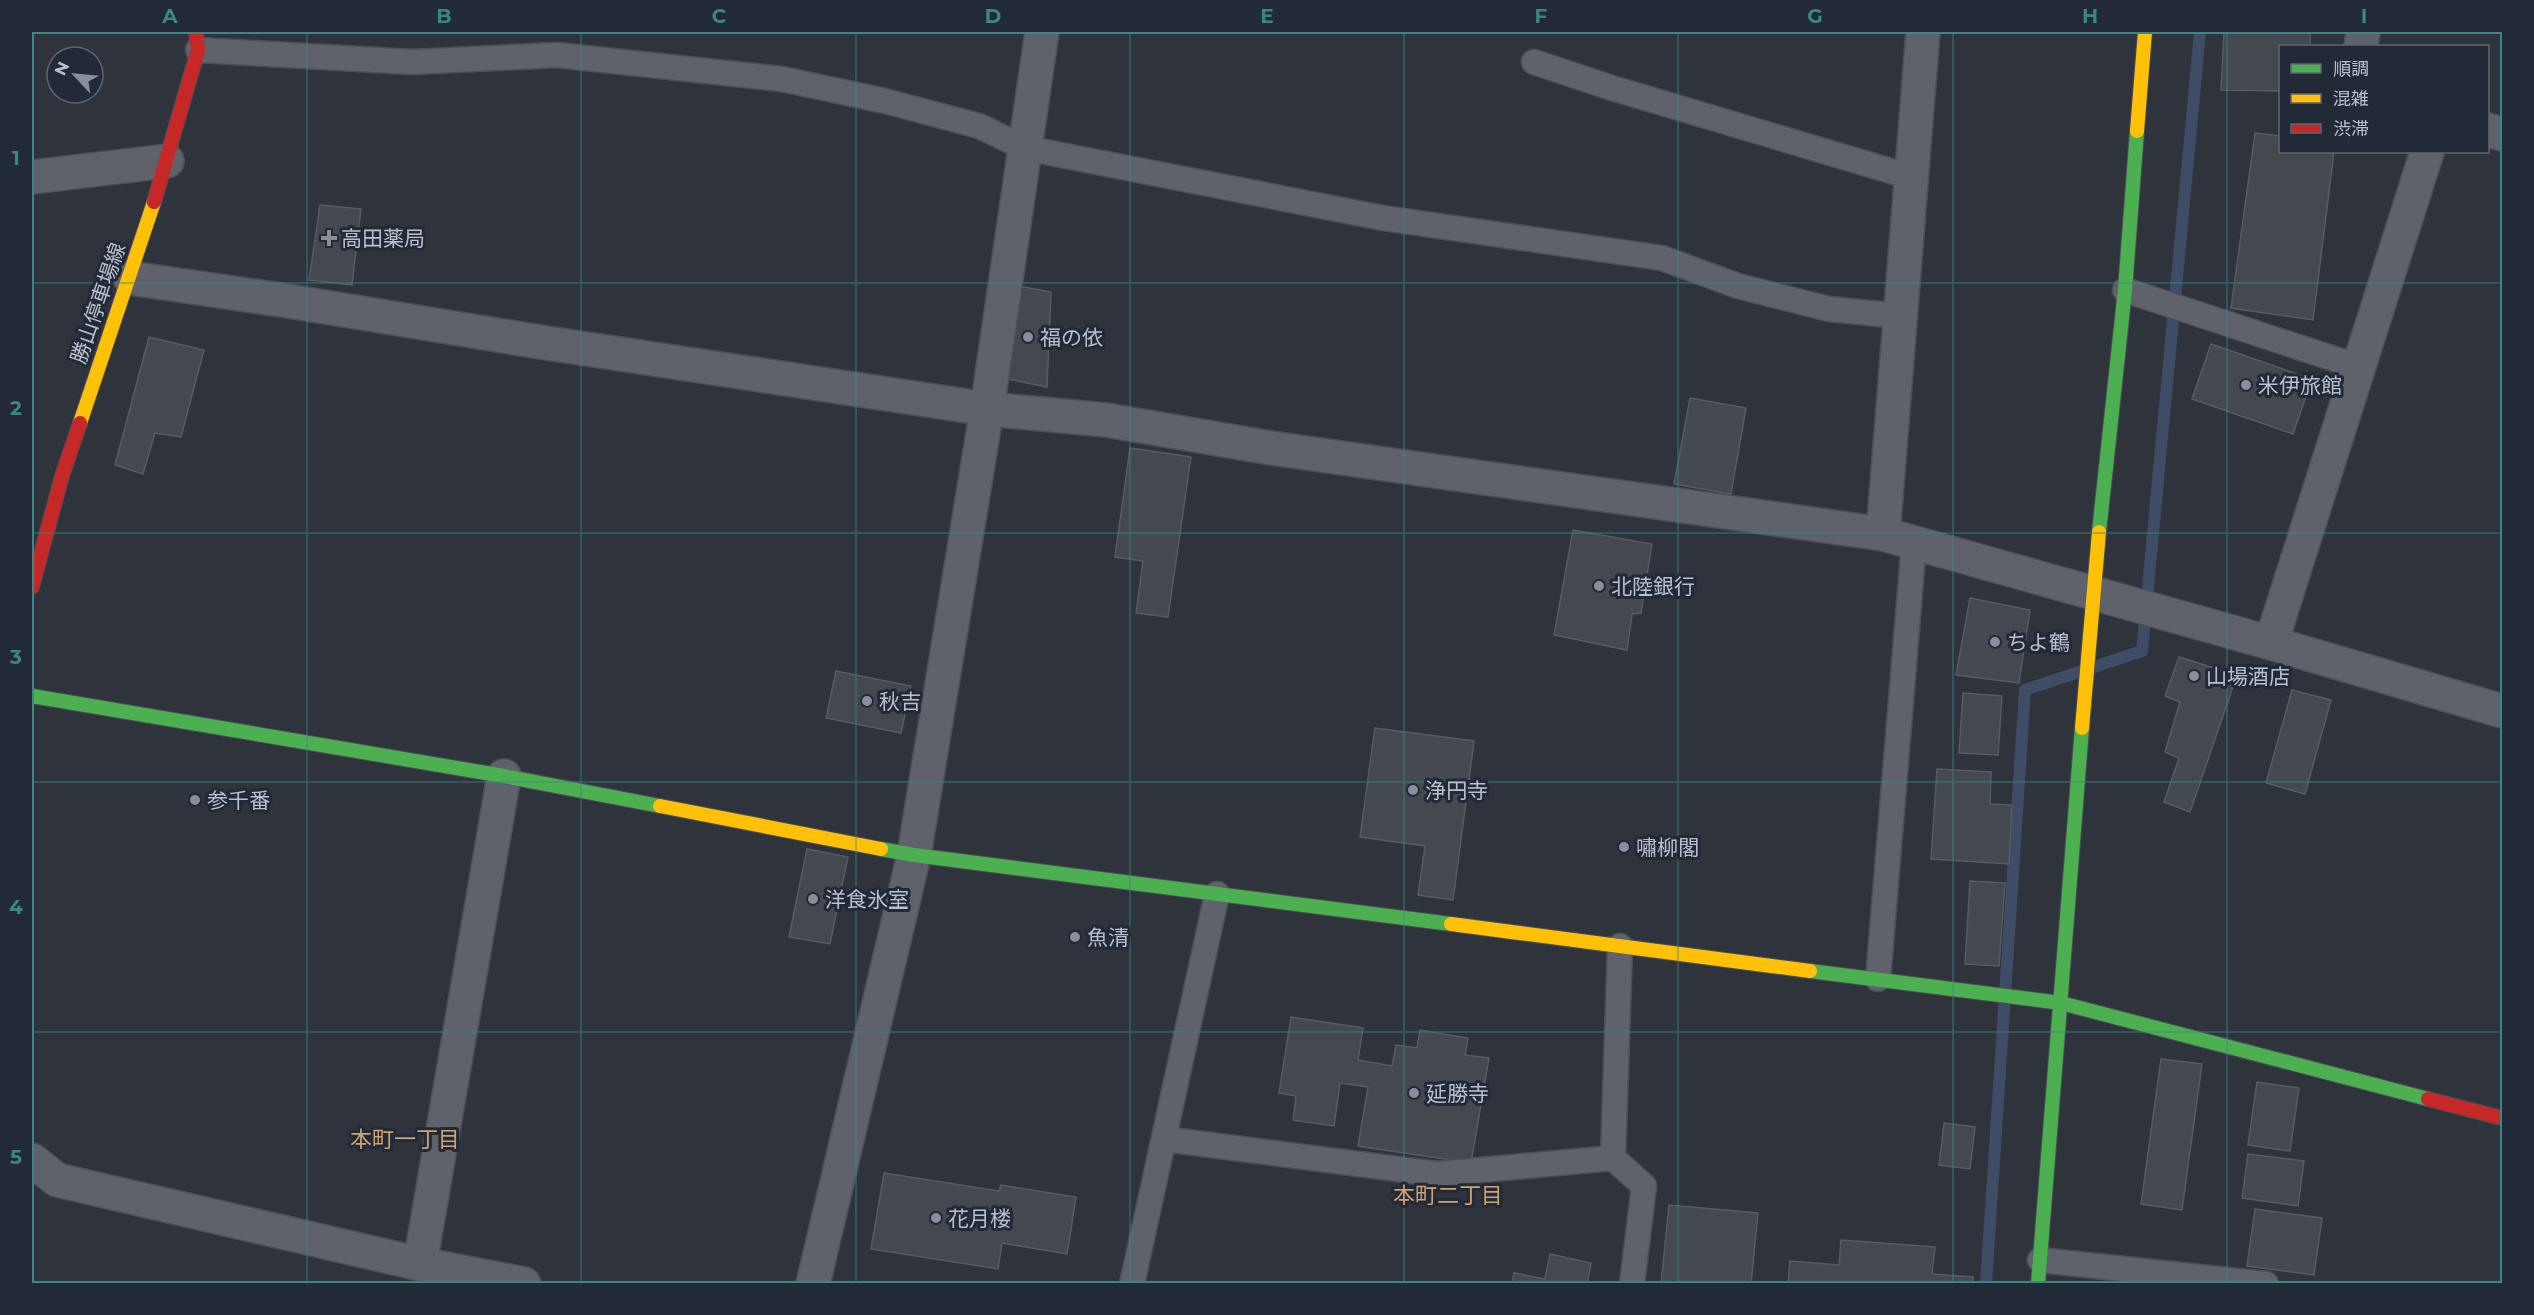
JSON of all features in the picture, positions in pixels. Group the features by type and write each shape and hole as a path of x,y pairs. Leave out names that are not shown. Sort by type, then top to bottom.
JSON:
{"street":[{"path":"813,1284 914,855 987,409 1042,32"},
{"path":"1882,534 1923,32"},
{"path":"2039,1272 2093,593 2125,290 2145,32"},
{"name":"勝山停車場線","path":"32,587 62,476 130,279 167,161 197,41"},
{"path":"2271,644 2427,153"},
{"path":"32,177 167,161"},
{"path":"130,279 288,301 540,342 987,409 1106,420 1271,448 1882,534 2502,711"},
{"path":"32,696 504,776 914,855 2061,1003 2502,1118"},
{"path":"420,1264 504,776"},
{"path":"32,1160 57,1180 420,1264 524,1284"}],"lane":[{"path":"197,41 412,62 557,55 782,79 885,101 979,126 1025,148 1383,218 1662,258 1738,286 1828,309 1900,316"},
{"path":"1534,62 1612,88 1911,177"},
{"path":"2125,290 2359,366"},
{"path":"1878,979 1914,543"},
{"path":"1132,1284 1216,894"},
{"path":"1613,1158 1620,946"},
{"path":"1164,1139 1437,1174 1613,1158 1644,1186 1632,1284"},
{"path":"2039,1272 2266,1284"}],"building":[{"path":"2224,32 2310,32 2310,45 2279,45 2279,91 2221,90"},
{"path":"2255,133 2279,136 2279,153 2334,153 2313,320 2231,308"},
{"path":"320,205 361,209 352,285 309,280"},
{"path":"1019,286 1051,292 1047,387 1008,379"},
{"path":"149,337 204,350 181,437 155,433 143,474 115,465"},
{"path":"2211,344 2312,379 2293,434 2192,399"},
{"path":"1690,398 1746,408 1731,494 1674,484"},
{"path":"1130,448 1191,457 1168,617 1136,613 1143,561 1115,557"},
{"path":"1573,530 1652,544 1641,613 1632,614 1627,650 1554,635"},
{"path":"1970,598 2030,610 2019,683 1956,675"},
{"path":"2179,657 2237,675 2190,812 2164,802 2179,758 2165,752 2180,702 2165,696"},
{"path":"836,671 911,686 901,733 826,718"},
{"path":"2292,690 2331,700 2305,794 2266,783"},
{"path":"1963,693 2002,696 1998,755 1959,753"},
{"path":"1375,728 1474,741 1453,900 1418,895 1425,846 1360,837"},
{"path":"1937,769 1991,772 1990,804 2012,805 2009,864 1931,859"},
{"path":"807,849 848,857 830,944 789,937"},
{"path":"1970,881 2005,883 1999,966 1965,964"},
{"path":"1291,1017 1363,1028 1358,1060 1392,1066 1396,1045 1417,1048 1420,1030 1468,1038 1465,1055 1489,1058 1471,1163 1358,1146 1368,1087 1340,1083 1334,1126 1293,1120 1296,1096 1279,1093"},
{"path":"2161,1059 2202,1064 2182,1210 2141,1204"},
{"path":"2257,1082 2299,1088 2290,1151 2248,1145"},
{"path":"1944,1123 1975,1127 1970,1169 1939,1165"},
{"path":"2248,1154 2304,1161 2298,1206 2242,1198"},
{"path":"884,1173 999,1191 1001,1185 1076,1197 1067,1254 1002,1243 998,1269 871,1249"},
{"path":"1669,1205 1758,1213 1751,1284 1661,1284"},
{"path":"2255,1209 2322,1218 2314,1275 2247,1266"},
{"path":"1841,1240 1935,1247 1932,1274 1973,1277 1973,1284 1788,1284 1790,1261 1839,1265"},
{"path":"1550,1254 1591,1263 1587,1284 1512,1284 1514,1273 1545,1279"}],"waterway":[{"path":"1986,1284 2025,690 2142,651 2200,32"}],"traffic: fast":[{"path":"2099,532 2125,290 2137,131"},
{"path":"32,696 504,776 660,806"},
{"path":"2038,1284 2082,728"},
{"path":"881,849 1451,924"},
{"path":"1810,971 2061,1003 2428,1099"}],"traffic: slow":[{"path":"2137,131 2145,32"},
{"path":"80,423 154,202"},
{"path":"2082,728 2099,532"},
{"path":"660,806 881,849"},
{"path":"1451,924 1810,971"}],"traffic: jam":[{"path":"154,202 198,50 196,32"},
{"path":"32,587 62,476 80,423"},
{"path":"2428,1099 2502,1118"}],"place":[{"name":"高田薬局","path":"329,238"},
{"name":"福の依","path":"1028,337"},
{"name":"米伊旅館","path":"2246,385"},
{"name":"北陸銀行","path":"1599,586"},
{"name":"ちよ鶴","path":"1995,642"},
{"name":"山場酒店","path":"2194,676"},
{"name":"秋吉","path":"867,701"},
{"name":"浄円寺","path":"1413,790"},
{"name":"参千番","path":"195,800"},
{"name":"嘯柳閣","path":"1624,847"},
{"name":"洋食氷室","path":"813,899"},
{"name":"魚清","path":"1075,937"},
{"name":"延勝寺","path":"1414,1093"},
{"name":"花月楼","path":"936,1218"}],"district":[{"name":"本町一丁目","path":"405,1139"},
{"name":"本町二丁目","path":"1448,1195"}]}
